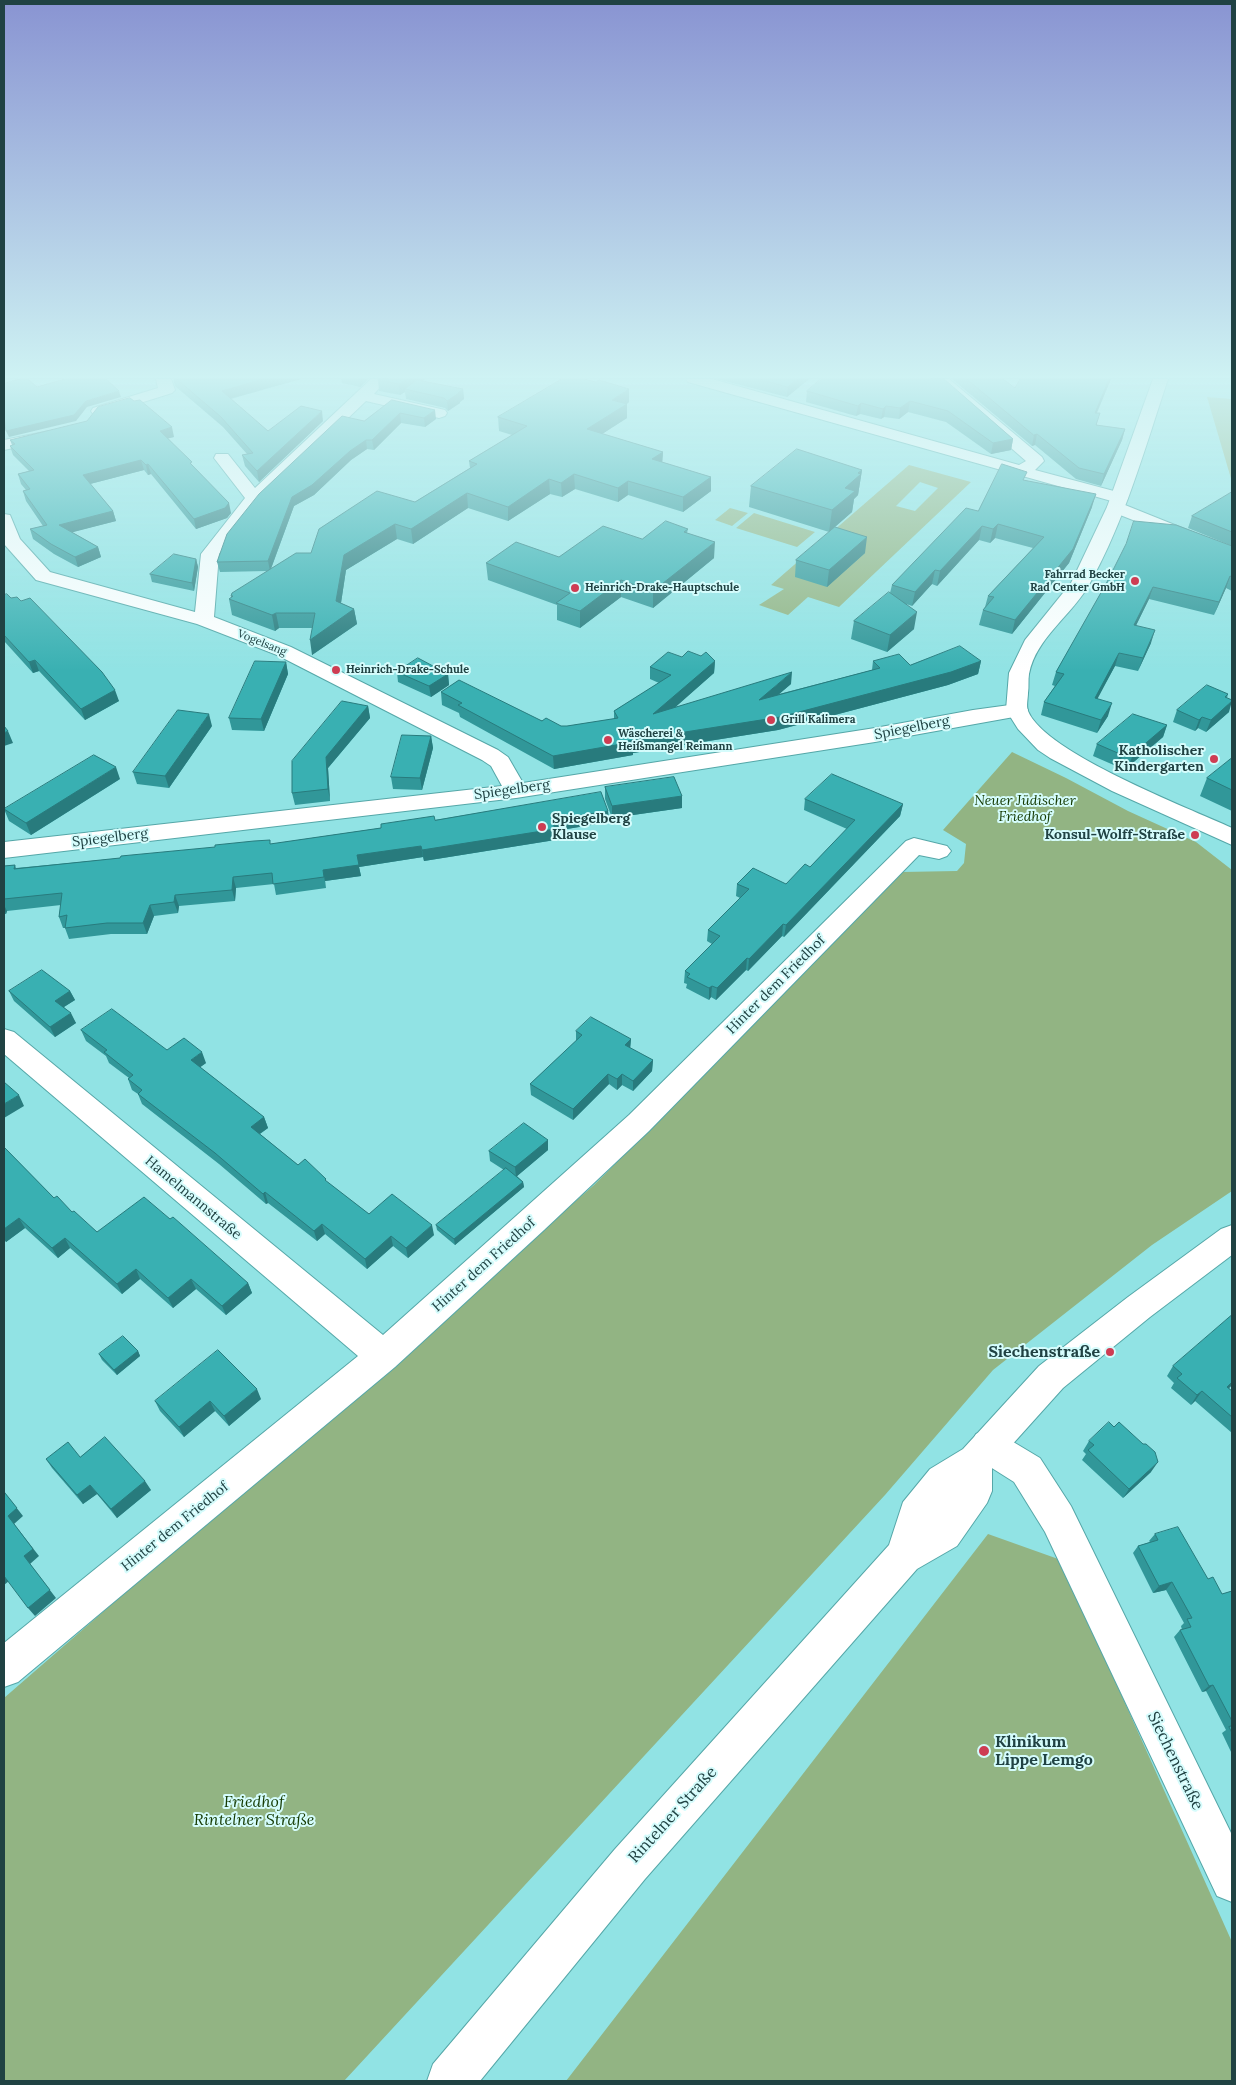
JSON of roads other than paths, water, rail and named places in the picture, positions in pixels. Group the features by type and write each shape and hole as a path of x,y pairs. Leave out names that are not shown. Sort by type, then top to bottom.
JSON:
{"street":[{"path":"237,476 254,498"},
{"path":"204,620 210,554 254,498 277,476"},
{"path":"1035,476 1118,503 1232,554"},
{"path":"1127,476 1118,503 1080,584 1032,644 1019,673 1017,710 1026,724 1046,745 1120,786 1232,837"},
{"name":"Vogelsang","path":"4,520 10,541 43,576 204,620 284,652 490,755 500,762 516,791"},
{"name":"Spiegelberg","path":"4,850 516,791 875,735 973,716 1017,710"},
{"name":"Hinter dem Friedhof","path":"4,1668 383,1356 640,1123 914,846 939,851"},
{"name":"Hamelmannstraße","path":"4,1039 383,1356"},
{"path":"981,1453 1050,1377 1139,1307 1232,1238"},
{"name":"Rintelner Straße","path":"450,2081 630,1864 904,1556 944,1533 974,1491 981,1453"},
{"name":"Siechenstraße","path":"981,1453 1027,1470 1058,1519 1232,1881"}],"place":[{"name":"Fahrrad Becker Rad Center GmbH","path":"1135,581"},
{"name":"Heinrich-Drake-Hauptschule","path":"575,588"},
{"name":"Heinrich-Drake-Schule","path":"336,670"},
{"name":"Grill Kalimera","path":"771,720"},
{"name":"Wäscherei & Heißmangel Reimann","path":"608,740"},
{"name":"Katholischer Kindergarten","path":"1214,759"},
{"name":"Spiegelberg Klause","path":"542,827"},
{"name":"Konsul-Wolff-Straße","path":"1195,835"},
{"name":"Siechenstraße","path":"1110,1352"},
{"name":"Klinikum Lippe Lemgo","path":"984,1751"}],"park label":[{"name":"Neuer Jüdischer Friedhof","path":"1025,810"},
{"name":"Friedhof Rintelner Straße","path":"254,1811"}]}
